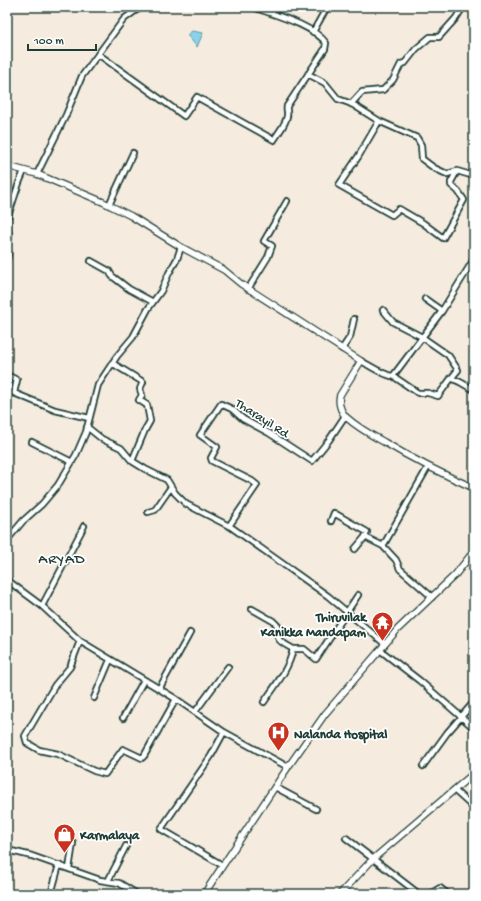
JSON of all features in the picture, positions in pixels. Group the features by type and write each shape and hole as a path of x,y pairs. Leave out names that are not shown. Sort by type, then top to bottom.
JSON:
{"main road":[{"path":"7,166 36,174 131,216 181,247 224,270 248,289 361,361 340,394 338,400 345,416 372,435 428,467 474,488"},
{"path":"204,894 288,767 326,714 398,629 455,575 474,550"},
{"path":"340,894 373,859 474,773"}],"street":[{"path":"36,174 66,115 82,76 124,19 143,7"},
{"path":"98,54 184,116 198,97 274,140 286,121 288,114 286,109 287,106 325,49 326,43 313,32 290,20 253,7"},
{"path":"313,32 327,7"},
{"path":"350,104 362,92 383,90 393,80 401,64 405,63 416,49 430,37 440,37 463,7"},
{"path":"308,74 325,83 338,98 379,121 417,138 421,145 422,159 434,168 447,174 457,171 474,176"},
{"path":"379,121 358,157 339,185 392,215 399,209 423,223 443,238 464,200 458,191 451,185 457,171"},
{"path":"109,205 133,153"},
{"path":"7,245 9,238 8,219 24,171"},
{"path":"248,289 268,257 272,246 264,241 287,201"},
{"path":"7,540 58,485 72,462 86,432 98,385 112,363 133,338 153,302 161,291 177,259 181,247"},
{"path":"7,250 7,259"},
{"path":"393,376 442,311 474,259"},
{"path":"91,261 109,271 112,276 123,285 153,302"},
{"path":"425,299 442,311"},
{"path":"361,361 390,376 393,376 418,393 428,393 438,396 458,370 448,355 422,337 393,322 382,310"},
{"path":"342,349 350,337 354,319"},
{"path":"112,363 144,382 140,389 142,395 139,400 147,405 150,421 132,461"},
{"path":"7,375 17,380 14,393 55,410 89,418"},
{"path":"451,378 474,390"},
{"name":"Tharayil Rd","path":"229,526 258,485 212,461 211,458 216,447 200,435 221,404 232,409 243,419 269,433 312,461 329,440 345,416"},
{"path":"87,427 102,439 121,448 132,461 167,480 179,498 186,504 229,526 328,596 385,644"},
{"path":"32,442 72,462"},
{"path":"384,546 428,467"},
{"path":"148,512 155,510 171,487"},
{"path":"331,521 334,513 367,532 355,550"},
{"path":"42,606 84,526"},
{"path":"365,537 384,546 396,560 400,570 432,597"},
{"path":"7,580 42,606 80,641 176,699 224,732 288,767"},
{"path":"252,609 273,621 278,626 277,636 279,640 293,649 304,649 316,659 334,629 347,613 358,595"},
{"path":"158,689 190,633"},
{"path":"80,641 70,667 55,685 25,736 27,744 39,750 58,754 94,771 105,774 123,749 142,758 144,756 176,699"},
{"path":"264,702 291,659 293,649"},
{"path":"380,650 420,681 474,728"},
{"path":"94,698 110,660"},
{"path":"195,712 228,667"},
{"path":"123,718 144,680"},
{"path":"423,766 447,733 474,702"},
{"path":"222,865 160,829 211,756 224,732"},
{"path":"275,787 316,808"},
{"path":"454,790 474,808"},
{"path":"64,837 73,842 69,869"},
{"path":"346,838 419,894"},
{"path":"108,881 126,846"},
{"path":"7,850 32,856 94,878 119,883 137,894"},
{"path":"51,894 59,865"},
{"path":"430,894 440,888 448,894"}],"water":[{"path":"192,31 203,33 197,47 187,35"}],"place":[{"name":"Thiruvilak Kanikka Mandapam","path":"382,642"},
{"name":"Nalanda Hospital","path":"278,752"},
{"name":"Karmalaya","path":"64,854"}],"district":[{"name":"ARYAD","path":"62,558"}]}
